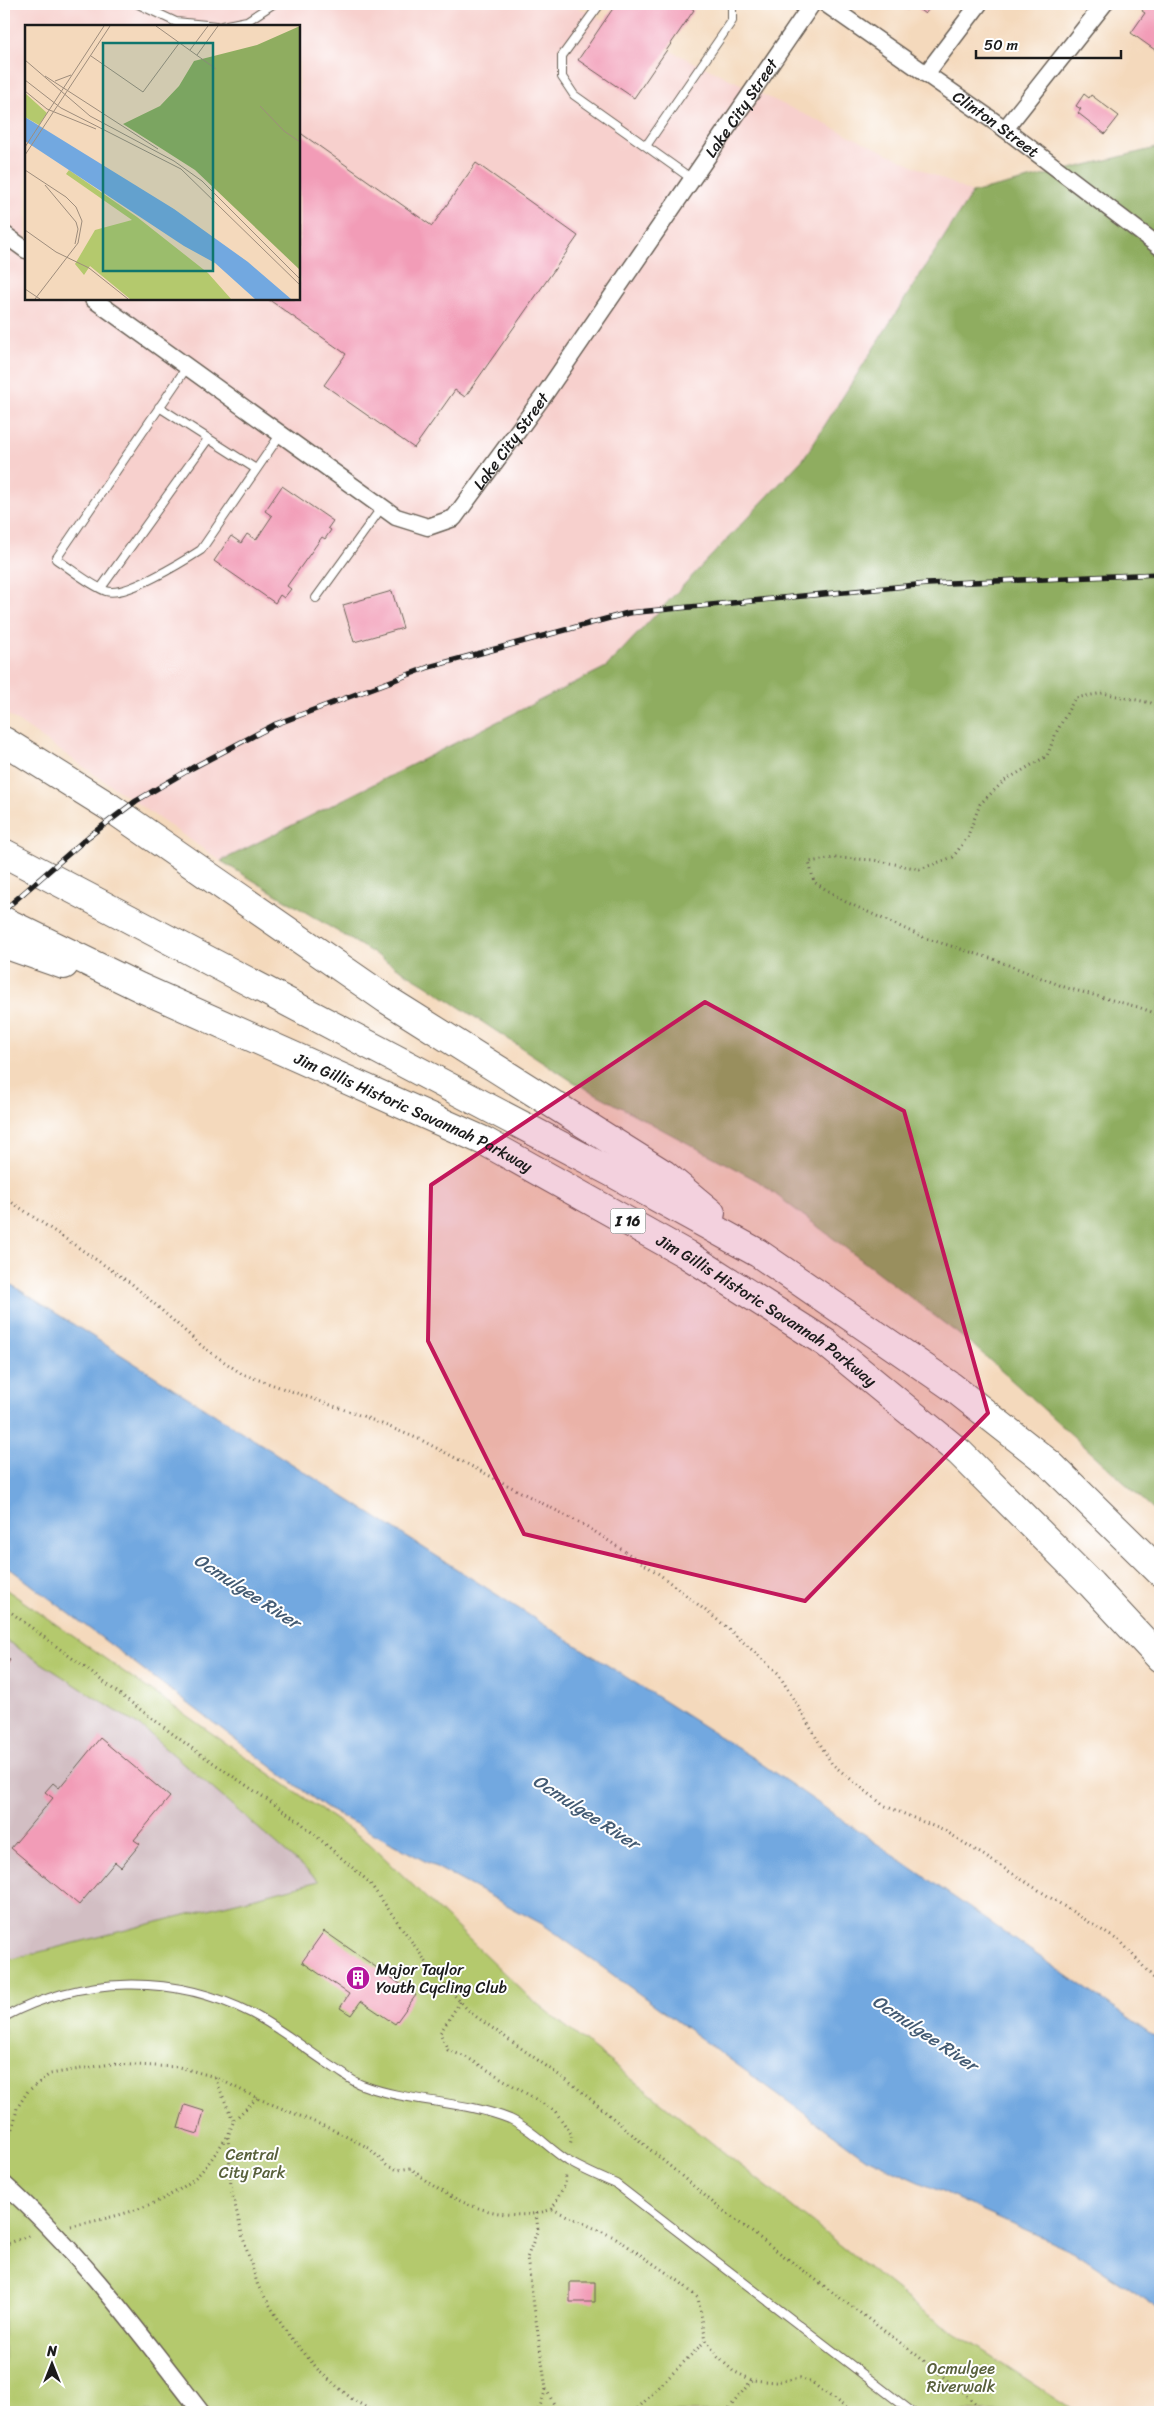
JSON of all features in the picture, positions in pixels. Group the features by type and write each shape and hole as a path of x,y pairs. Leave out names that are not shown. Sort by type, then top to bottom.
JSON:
{"highway":[{"path":"4,740 108,806 386,999 664,1174 758,1253"},
{"name":"Jim Gillis Historic Savannah Parkway","path":"4,853 611,1172 758,1253 951,1386 1050,1464 1160,1572"},
{"name":"Jim Gillis Historic Savannah Parkway","path":"4,921 139,987 484,1141 686,1254 826,1343 960,1453 1091,1584 1160,1658"},
{"path":"4,944 21,952 139,987"}],"street":[{"name":"Lake City Street","path":"94,300 396,516 428,527 454,518 546,394 812,4"},
{"name":"Clinton Street","path":"826,4 1004,129 1160,247"},
{"path":"926,74 979,4"},
{"path":"1004,129 1104,4"},
{"path":"4,234 25,249"},
{"path":"4,2184 51,2230 112,2298 201,2412"}],"lane":[{"path":"138,4 176,22 206,25"},
{"path":"226,25 247,20 273,4"},
{"path":"600,4 562,56 562,77 574,95 692,179"},
{"path":"646,146 732,21 732,4"},
{"path":"187,367 56,559 107,591 121,591 182,563 201,550 280,434"},
{"path":"159,407 256,469"},
{"path":"101,588 208,439"},
{"path":"316,598 382,507"},
{"path":"4,2017 21,2008 74,1991 106,1985 136,1983 190,1990 251,2013 361,2085 472,2107 511,2120 544,2141 568,2161 616,2184 912,2412"}],"path":[{"path":"1160,708 1151,703 1103,693 1075,698 1056,733 1047,756 1004,781 980,804 967,838 953,857 920,869 866,859 834,858 809,862 814,882 846,902 925,938 993,959 1067,988 1138,1007 1160,1015"},
{"path":"4,1197 132,1284 160,1306 203,1347 242,1374 421,1440 586,1526 659,1574 724,1625 778,1673 832,1764 883,1805 947,1832 1122,1944 1160,1985"},
{"path":"4,1607 193,1749 300,1822 370,1882 437,1977 470,2013 576,2087 717,2206 918,2356 986,2412"},
{"path":"460,2002 440,2033 448,2050 468,2058 555,2111 572,2135 565,2184 552,2209"},
{"path":"4,2141 13,2128 17,2108 28,2091 50,2074 111,2064 179,2067 215,2077 369,2148 388,2166 398,2170 411,2168 425,2182 458,2200 489,2210 517,2214 536,2213 552,2209 616,2238 680,2282 698,2298 706,2340 723,2362 734,2371 752,2380 775,2382 800,2378 812,2383 852,2412"},
{"path":"215,2077 234,2120"},
{"path":"4,2245 51,2230 100,2220 168,2198 199,2174 228,2136 234,2120 257,2098"},
{"path":"228,2136 230,2188 242,2238 258,2286 285,2330 320,2372 352,2400 374,2412"},
{"path":"536,2213 538,2229 528,2258 546,2389 558,2412"},
{"path":"634,2412 706,2340"},
{"path":"726,2412 752,2380"},
{"path":"538,2412 546,2389"}],"highlighted area":[{"path":"705,1002 904,1111 988,1413 805,1601 524,1534 428,1341 431,1185"}],"shaded area":[{"path":"4,4 570,4 972,193 804,458 606,667 221,861 4,712"},
{"path":"4,1639 144,1729 319,1881 4,1961"}],"green space":[{"path":"1160,147 1160,1515 974,1346 758,1181 572,1081 426,985 221,861 606,667 804,458 972,193"},
{"name":"Central City Park","path":"4,1588 369,1843 530,1998 928,2315 1077,2412 4,2412 4,1961 319,1881 144,1729 4,1639"}],"water":[{"name":"Ocmulgee River","path":"4,1280 756,1760 1160,2040 1160,2310 1073,2251 866,2158 544,1925 326,1808 4,1564"}],"building":[{"path":"616,4 692,4 690,7 694,10 634,98 578,60"},
{"path":"899,4 912,4 907,10"},
{"path":"912,4 933,4 925,14"},
{"path":"1146,4 1160,4 1160,42 1155,50 1131,33 1145,13 1142,11"},
{"path":"1084,94 1089,98 1091,95 1119,116 1105,134 1078,113 1081,109 1076,106"},
{"path":"300,133 432,226 476,163 578,236 465,397 455,390 414,448 324,385 346,354 269,300 300,300"},
{"path":"282,486 333,521 328,528 331,530 325,539 322,537 287,586 291,589 284,598 280,595 275,603 214,561 231,536 241,543 247,534 256,540 272,516 265,511"},
{"path":"392,591 403,628 354,642 343,605"},
{"path":"4,1655 10,1660 4,1669"},
{"path":"100,1738 170,1797 134,1840 140,1844 121,1867 115,1862 79,1905 11,1848 53,1798 45,1792 53,1783 59,1788"},
{"name":"Major Taylor Youth Cycling Club","path":"324,1931 416,1995 395,2024 361,2001 351,2015 340,2008 349,1994 302,1962"},
{"path":"185,2105 204,2111 198,2134 178,2128"},
{"path":"570,2282 595,2282 595,2302 570,2302"}],"railway":[{"path":"4,910 88,837 136,801 192,768 276,724 429,667 628,613 927,584 1160,574"}],"place":[{"name":"Major Taylor Youth Cycling Club","path":"358,1978"}],"park label":[{"name":"Ocmulgee Riverwalk","path":"961,2377"}]}
